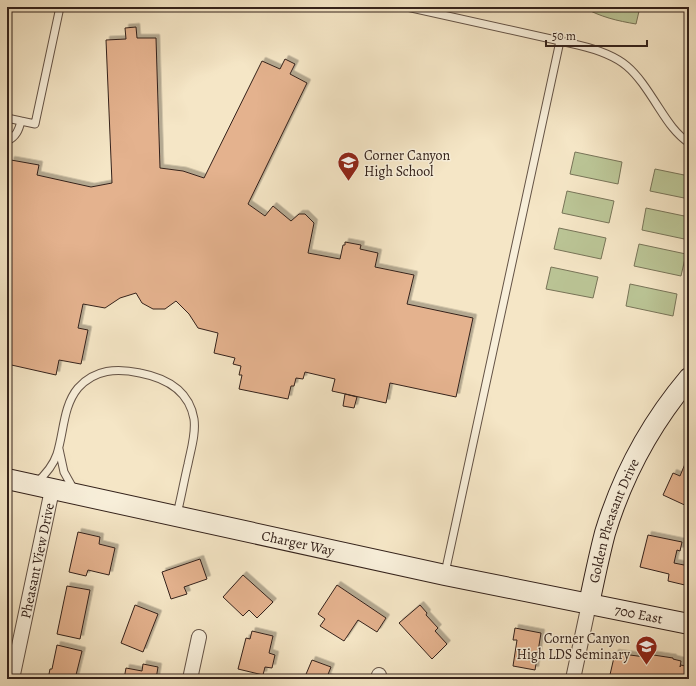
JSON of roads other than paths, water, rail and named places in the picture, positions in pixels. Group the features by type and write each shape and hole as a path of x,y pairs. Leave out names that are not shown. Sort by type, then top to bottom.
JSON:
{"street":[{"name":"Golden Pheasant Drive","path":"573,679 606,531 621,488 653,427 689,378"},
{"name":"Charger Way","path":"7,480 445,575 589,604"},
{"name":"Pheasant View Drive","path":"12,679 42,488"},
{"name":"700 East","path":"589,604 689,624"},
{"path":"190,679 199,637"}],"lane":[{"path":"7,118 35,124 60,7"},
{"path":"407,7 597,50 623,62 640,79 677,134 689,143"},
{"path":"445,575 560,41"},
{"path":"7,141 14,137 21,121"},
{"path":"42,488 49,469 57,454 70,402 79,388 91,377 108,370 126,370 156,376 174,386 187,400 191,409 194,425 193,442 176,517"},
{"path":"59,445 64,472 68,482 77,495"}],"place":[{"name":"Corner Canyon High School","path":"348,182"},
{"name":"Corner Canyon High LDS Seminary","path":"646,666"}]}
